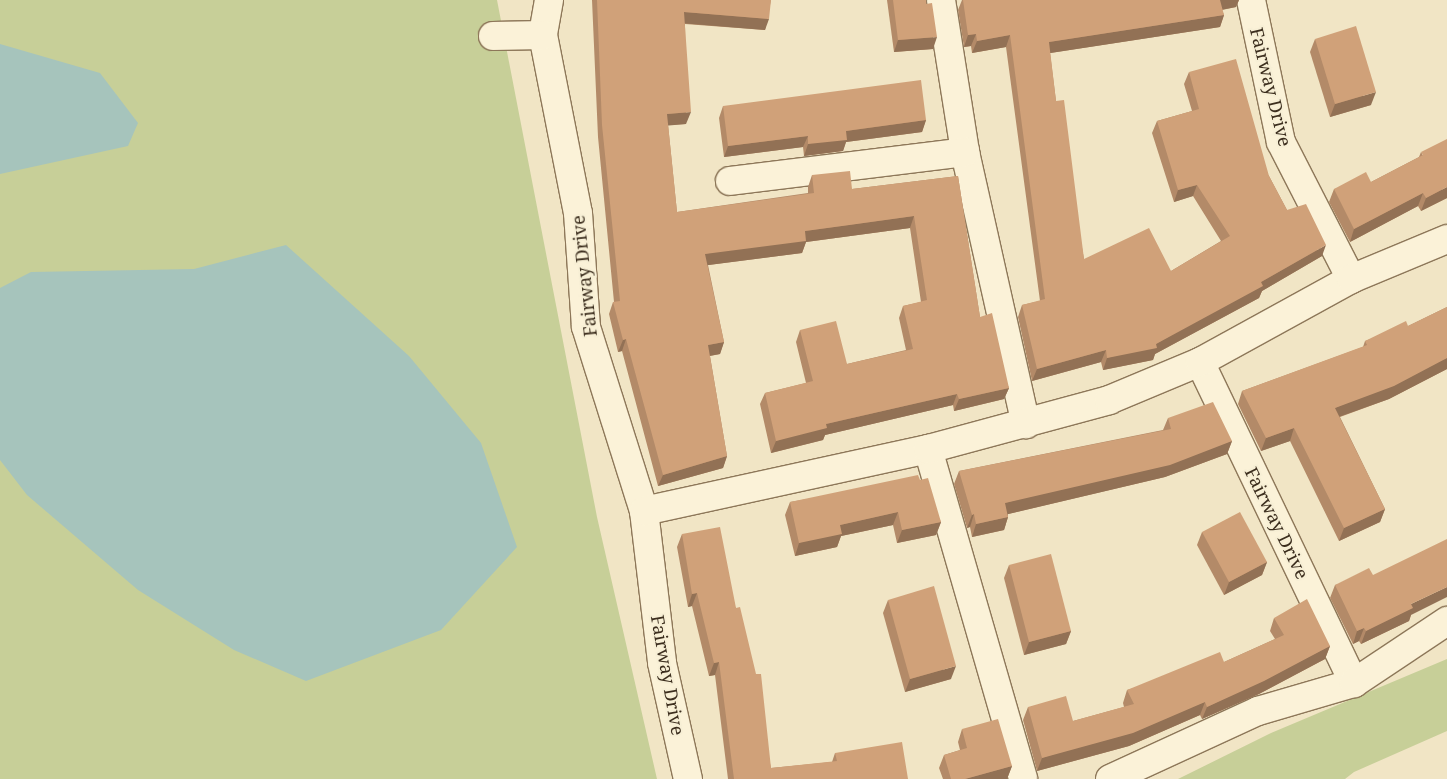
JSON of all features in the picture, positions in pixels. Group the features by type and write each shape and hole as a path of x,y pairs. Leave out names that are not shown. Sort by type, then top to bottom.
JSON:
{"street":[{"name":"Fairway Drive","path":"549,0 543,35 578,213 586,327 644,512 662,663 688,779"},
{"path":"941,0 965,152 1026,424"},
{"name":"Fairway Drive","path":"1251,0 1281,142 1351,279"},
{"path":"493,36 543,35"},
{"path":"730,181 965,152"},
{"path":"644,512 928,449 1109,400 1200,362 1351,279 1447,240"},
{"name":"Fairway Drive","path":"1200,362 1354,683"},
{"path":"928,449 1023,779"},
{"path":"1110,779 1258,711 1354,683 1447,621"}],"green space":[{"path":"0,0 497,0 597,517 657,779 0,779"},
{"path":"1447,659 1447,731 1354,772 1345,779 1178,779 1271,733"}],"water":[{"path":"0,44 100,73 138,123 128,146 0,174"},
{"path":"286,245 409,356 481,443 517,547 441,630 306,681 234,650 138,590 27,495 0,460 0,288 31,272 194,269"}],"building":[{"path":"597,0 771,0 769,19 684,12 691,112 667,114 677,212 814,193 812,175 850,171 852,189 958,176 980,317 992,313 1009,388 959,399 957,394 826,424 827,428 776,441 765,393 813,381 800,330 836,321 847,364 913,349 903,306 927,300 914,216 805,231 806,241 705,254 724,342 708,345 727,456 663,475 626,339 623,340 613,302 620,301 602,125"},
{"path":"893,0 926,0 926,4 932,3 937,37 898,40"},
{"path":"963,0 1220,0 1224,15 1049,42 1056,101 1064,100 1084,259 1149,228 1171,271 1230,236 1197,185 1178,190 1157,121 1199,109 1189,72 1236,59 1269,176 1287,210 1306,204 1326,245 1261,282 1263,286 1156,344 1157,348 1107,358 1106,350 1037,369 1022,305 1045,299 1010,35 977,41 976,34 968,35"},
{"path":"1356,26 1376,92 1335,104 1315,39"},
{"path":"921,80 926,120 846,131 847,140 808,144 808,136 728,146 723,106"},
{"path":"1447,139 1447,187 1426,198 1423,193 1354,229 1334,189 1366,172 1371,182 1423,155 1421,152"},
{"path":"1447,307 1447,358 1394,386 1335,408 1385,509 1344,528 1294,428 1266,438 1242,391 1367,345 1365,341 1406,321 1408,326"},
{"path":"1213,402 1232,441 1170,465 1005,503 1008,517 976,524 959,471 1171,429 1168,418"},
{"path":"918,475 920,480 928,478 941,522 902,530 898,512 840,525 842,534 799,543 790,502"},
{"path":"1240,512 1267,562 1229,582 1202,532"},
{"path":"720,527 736,608 740,607 756,674 761,674 771,768 837,761 835,753 902,742 908,779 734,779 719,662 714,663 697,593 692,594 682,534"},
{"path":"1447,539 1447,587 1411,604 1413,608 1366,631 1364,628 1357,631 1335,585 1369,568 1373,575"},
{"path":"1051,554 1071,631 1029,642 1009,565"},
{"path":"934,586 956,666 910,679 888,600"},
{"path":"1307,599 1330,646 1264,681 1207,707 1205,702 1133,733 1042,758 1028,707 1066,696 1073,721 1134,704 1127,690 1220,652 1224,662 1284,635 1274,618"},
{"path":"998,719 1012,766 965,779 951,779 944,755 967,748 962,729"}]}
